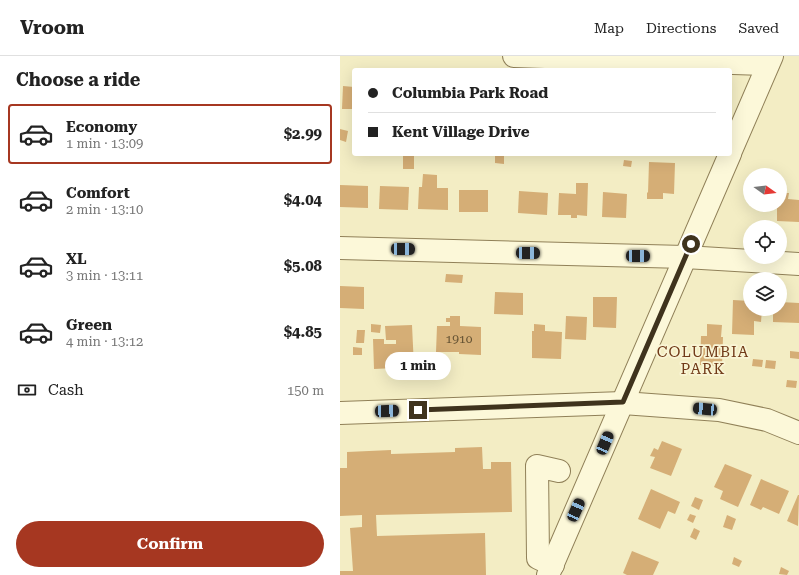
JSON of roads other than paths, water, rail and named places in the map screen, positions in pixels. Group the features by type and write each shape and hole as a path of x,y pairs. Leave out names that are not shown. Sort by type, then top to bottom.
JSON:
{"street":[{"path":"514,56 770,60 732,149"},
{"path":"559,471 537,466 538,558 551,570 729,156"},
{"path":"340,248 685,257 799,264"},
{"path":"340,413 623,402 719,410 767,420 799,433"}],"district":[{"name":"COLUMBIA PARK","path":"703,360"}]}
